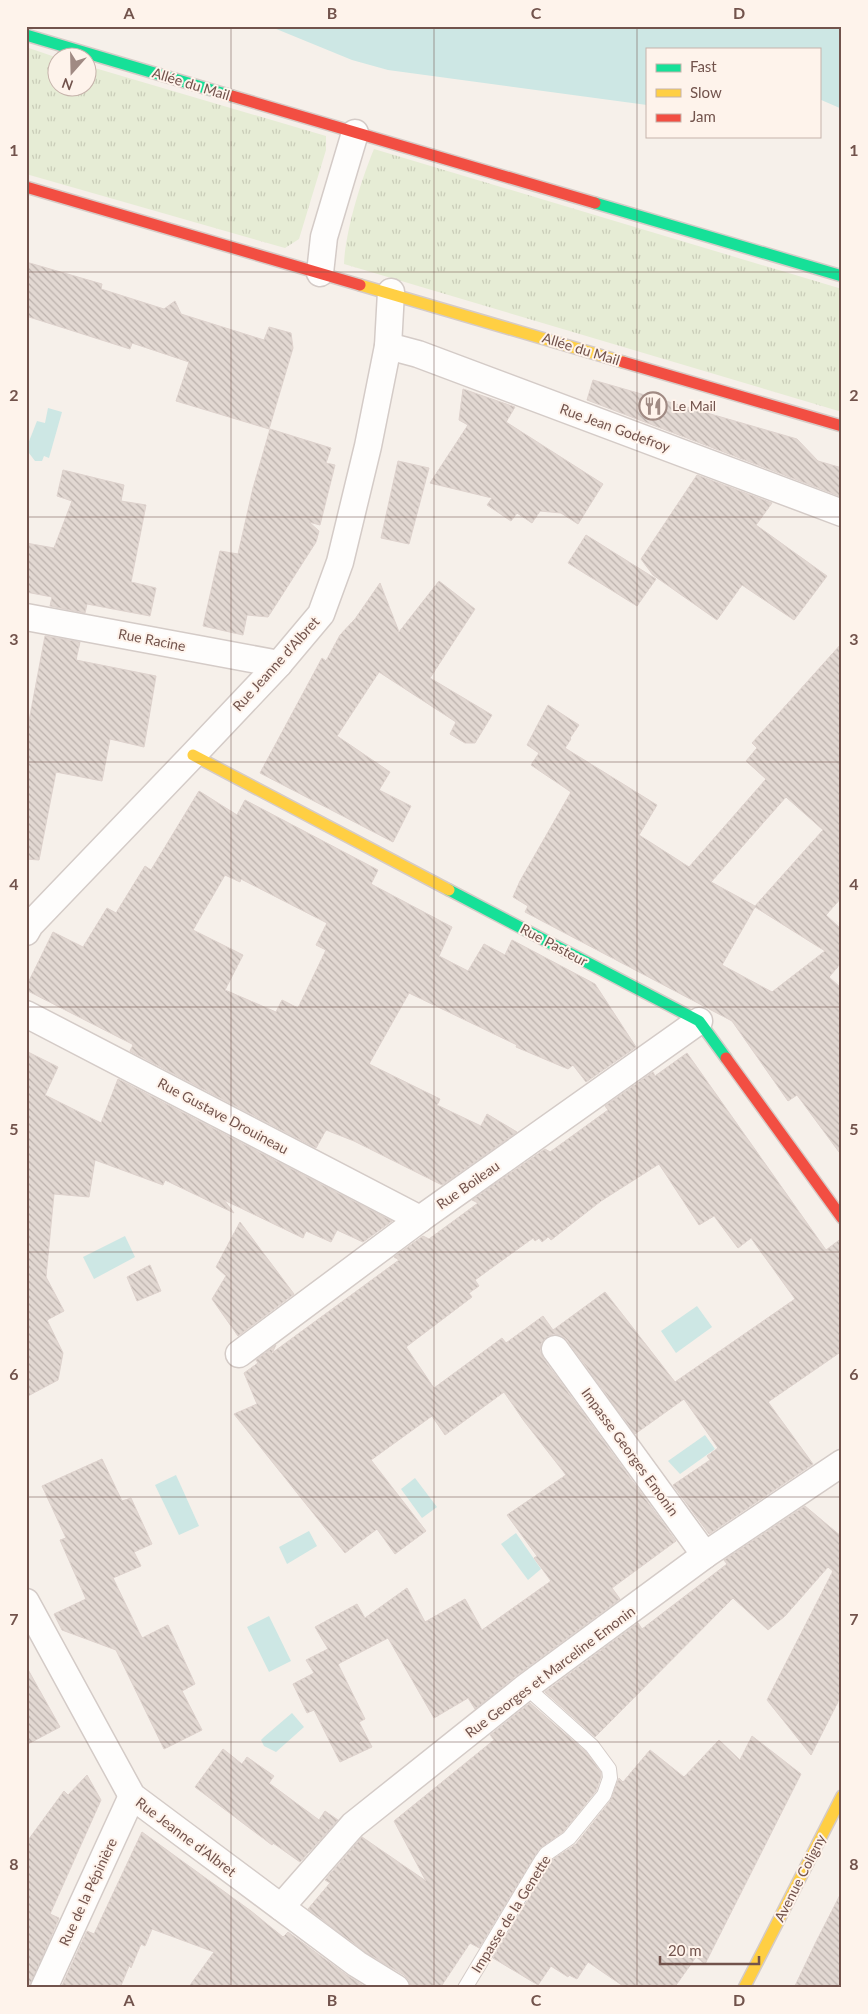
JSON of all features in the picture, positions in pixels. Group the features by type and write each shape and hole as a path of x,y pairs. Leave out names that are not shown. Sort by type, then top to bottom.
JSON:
{"street":[{"name":"Allée du Mail","path":"26,35 842,276"},
{"path":"320,273 324,237 355,133"},
{"name":"Allée du Mail","path":"26,187 391,292 842,426"},
{"name":"Rue Jeanne d'Albret","path":"26,932 30,925 279,664 321,614 340,562 368,446 388,346 391,292"},
{"name":"Rue Jean Godefroy","path":"388,346 418,354 842,513"},
{"name":"Rue Racine","path":"26,617 279,664"},
{"name":"Rue Pasteur","path":"193,756 699,1021 842,1218"},
{"name":"Rue Gustave Drouineau","path":"26,1014 420,1219"},
{"name":"Rue Boileau","path":"239,1354 420,1219 699,1021"},
{"name":"Impasse Georges Emonin","path":"555,1350 705,1555"},
{"name":"Rue Georges et Marceline Emonin","path":"281,1907 353,1825 526,1687 705,1555 842,1463"},
{"name":"Rue Jeanne d'Albret","path":"26,1602 132,1796 357,1964 396,1988"},
{"name":"Rue de la Pépinière","path":"44,1988 132,1796"},
{"name":"Avenue Coligny","path":"747,1986 840,1803"}],"lane":[{"name":"Impasse de la Genette","path":"465,1988 541,1861 546,1854 569,1838 604,1795 610,1778 609,1769 592,1746 526,1687"}],"green space":[{"path":"26,47 48,55 48,98 98,98 98,69 326,136 326,150 299,239 285,248 26,174"},
{"path":"374,149 842,289 842,412 344,264 347,237 354,206"}],"water":[{"path":"269,26 842,26 842,109 820,99 820,48 646,48 646,105 388,70 352,60"},
{"path":"48,408 62,412 49,458 44,456 42,461 35,461 26,449 37,421 45,423"},
{"path":"125,1236 135,1257 94,1279 83,1257"},
{"path":"697,1306 712,1327 676,1353 661,1331"},
{"path":"705,1435 715,1449 680,1474 668,1461"},
{"path":"176,1475 199,1526 179,1535 155,1485"},
{"path":"415,1478 437,1507 422,1518 401,1489"},
{"path":"309,1531 317,1546 287,1564 279,1547"},
{"path":"516,1533 541,1569 528,1580 501,1544"},
{"path":"269,1616 291,1661 269,1672 247,1627"},
{"path":"292,1713 304,1727 276,1752 264,1746 261,1740"}],"building":[{"path":"26,262 102,284 101,289 164,309 175,301 181,314 264,340 269,327 291,333 293,348 269,429 176,401 189,362 132,343 130,349 26,316"},
{"path":"593,380 797,439 818,461 842,468 842,497 587,400"},
{"path":"463,389 515,407 506,422 603,484 578,524 561,513 540,511 532,523 517,513 511,521 487,505 492,498 430,483 468,425 459,420"},
{"path":"270,429 331,448 326,463 335,465 320,525 309,522 319,531 316,542 268,617 247,615 243,635 203,626 220,551 238,554 253,488"},
{"path":"398,461 429,468 409,544 381,538"},
{"path":"63,470 124,485 121,501 146,505 131,582 156,588 150,616 87,604 85,613 50,606 52,597 26,592 26,543 54,548 72,501 57,496"},
{"path":"697,475 772,503 756,525 827,576 794,620 742,585 717,620 653,575 641,559"},
{"path":"586,535 656,579 637,606 568,563"},
{"path":"439,581 475,609 430,678 492,715 475,743 465,743 450,734 456,722 379,672 337,736 390,772 379,790 411,806 393,842 260,773 322,658 326,661 340,635 355,619 380,583 399,632"},
{"path":"45,636 80,642 76,660 156,676 144,747 110,739 102,781 56,772 39,860 26,859 26,737"},
{"path":"842,643 842,897 826,915 842,930 842,962 829,977 842,989 842,1156 797,1095 788,1101 732,1021 525,912 528,906 513,897 520,881 571,792 531,765 539,753 527,745 548,705 579,725 565,748 657,805 639,835 689,867 766,779 746,761 757,748 752,743","holes":["786,797 823,830 755,906 711,882","755,907 825,951 772,992 722,965"]},
{"path":"199,791 237,815 245,800 378,870 371,884 452,927 439,956 468,971 484,944 505,955 512,940 595,984 636,1047 586,1082 573,1065 568,1069 516,1047 517,1045 409,993 369,1064 440,1099 437,1105 481,1126 487,1114 517,1132 442,1185 354,1141 326,1130 316,1148 130,1051 132,1044 26,990 53,932 83,947 107,908 116,913 145,866 151,870","holes":["225,875 240,882 241,879 327,923 316,945 326,950 298,1008 282,1000 276,1012 225,990 243,955 193,930"]},
{"path":"26,1051 58,1067 45,1095 101,1123 118,1079 392,1221 363,1242 337,1230 331,1242 306,1231 303,1238 224,1200 234,1213 165,1180 163,1185 95,1160 89,1197 54,1194 46,1277 64,1311 47,1320 63,1353 58,1380 26,1397"},
{"path":"687,1053 826,1250 842,1238 842,1351 768,1402 813,1464 709,1534 673,1485 710,1460 707,1456 718,1448 684,1399 635,1434 567,1340 561,1335 553,1334 547,1337 541,1343 540,1351 543,1358 676,1541 612,1588 620,1599 517,1675 475,1709 468,1698 434,1718 388,1638 338,1664 365,1719 359,1722 372,1747 340,1762 314,1710 307,1713 293,1684 314,1673 306,1660 328,1649 315,1627 357,1604 365,1618 407,1588 425,1622 465,1599 482,1630 551,1581 534,1558 537,1556 507,1515 566,1475 504,1392 445,1435 432,1416 371,1460 426,1531 395,1554 377,1529 345,1553 234,1414 257,1404 244,1373 258,1363 256,1360 276,1345 272,1353 399,1260 394,1257 423,1236 429,1239 478,1203 472,1200 545,1149 550,1152 608,1110 605,1106 653,1072 655,1076","holes":["659,1164 699,1225 714,1216 738,1248 751,1238 795,1299 675,1382 605,1292 553,1330 543,1316 506,1343 502,1338 434,1388 406,1347 472,1297 469,1293 479,1286 475,1280 533,1238 535,1241 539,1238 542,1242 548,1237 551,1240 601,1201"]},
{"path":"240,1222 294,1294 238,1336 212,1299 226,1276 216,1267"},
{"path":"150,1265 161,1291 137,1301 127,1277"},
{"path":"102,1459 122,1501 131,1498 152,1544 134,1552 141,1566 113,1578 142,1638 168,1625 195,1684 182,1691 202,1730 164,1749 116,1650 62,1630 54,1614 86,1599 60,1540 66,1538 42,1486"},
{"path":"805,1506 842,1537 842,1694 811,1755 767,1700 833,1571 828,1567 785,1616 768,1630 733,1598 595,1737 545,1692 638,1623 642,1629 727,1564 724,1560"},
{"path":"26,1666 60,1727 26,1745"},
{"path":"530,1703 586,1752 601,1772 596,1791 563,1832 539,1849 479,1948 470,1943 440,1988 411,1988 409,1980 404,1975 365,1952 308,1909 330,1883 325,1880 362,1837 426,1881 394,1821 494,1740 490,1735"},
{"path":"752,1736 801,1774 705,1964 696,1957 674,1988 626,1988 588,1962 577,1979 569,1975 568,1977 551,1966 538,1985 493,1958 552,1860 576,1844 611,1800 619,1778 623,1782 650,1750 684,1777 719,1740 740,1760"},
{"path":"223,1749 242,1764 247,1757 274,1776 269,1783 319,1820 325,1811 338,1820 300,1862 273,1843 272,1845 195,1787"},
{"path":"87,1775 101,1800 50,1914 59,1918 29,1988 26,1988 26,1843 64,1791 68,1795"},
{"path":"142,1832 251,1911 283,1937 288,1932 367,1988 188,1988 214,1952 152,1929 145,1946 141,1944 131,1968 129,1966 120,1988 61,1988 87,1931 94,1934"},
{"path":"842,1891 842,1988 794,1988 816,1942"}],"traffic: fast":[{"path":"26,35 232,96"},
{"path":"595,203 842,276"},
{"path":"449,890 699,1021 726,1058"}],"traffic: slow":[{"path":"360,285 623,362"},
{"path":"193,755 449,890"},
{"path":"744,1988 842,1796"}],"traffic: jam":[{"path":"232,96 595,203"},
{"path":"26,187 360,285"},
{"path":"623,362 842,426"},
{"path":"726,1058 842,1218"}],"place":[{"name":"Le Mail","path":"653,406"}]}
